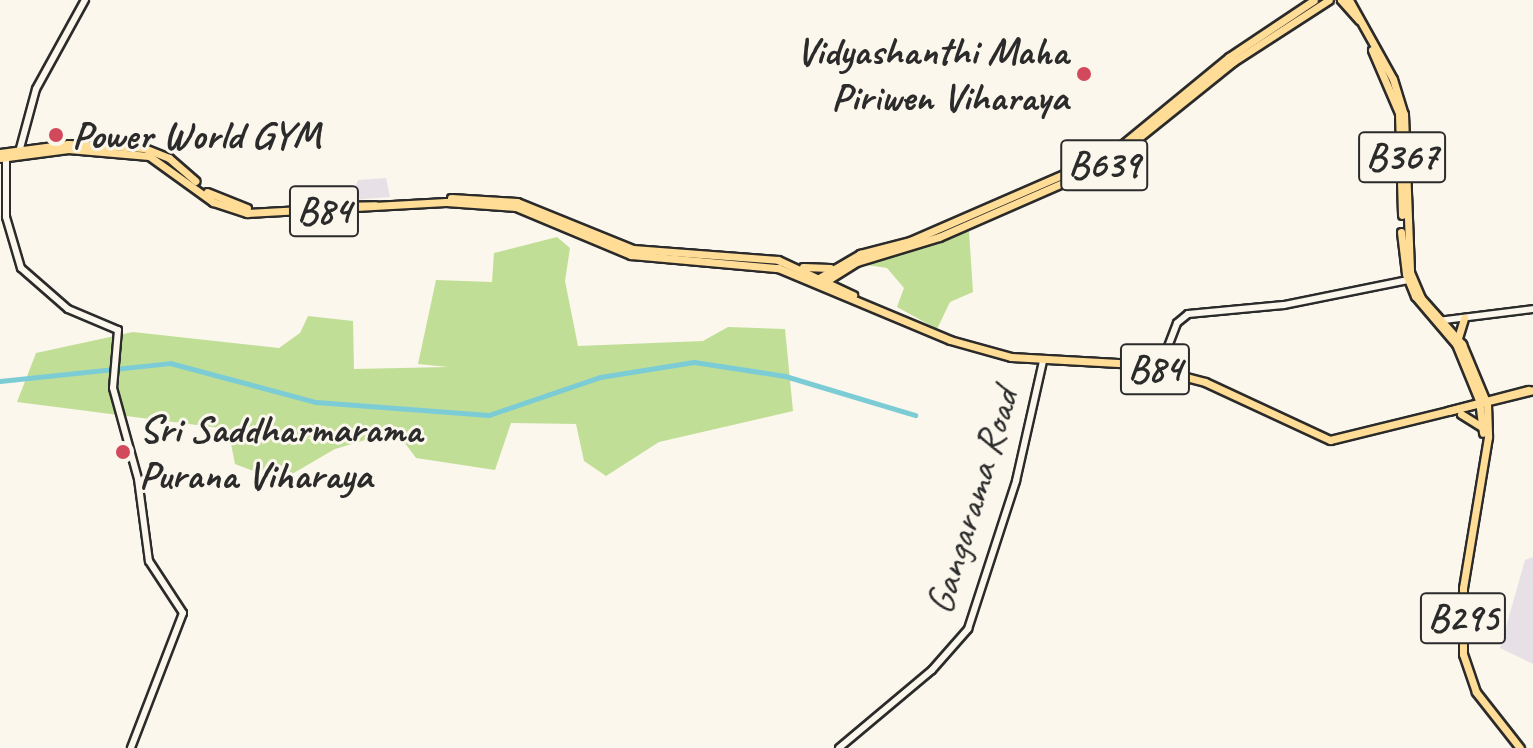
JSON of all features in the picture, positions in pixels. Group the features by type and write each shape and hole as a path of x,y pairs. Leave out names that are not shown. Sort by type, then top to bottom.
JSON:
{"main road":[{"name":"B639","path":"819,282 831,268 1112,153 1229,57 1302,7 1329,0"},
{"name":"B367","path":"1341,0 1357,13 1399,113 1401,243 1408,280 1456,344 1483,402"},
{"name":"B367","path":"1349,0 1371,35 1404,114 1410,272 1421,298 1458,340 1483,402"},
{"path":"1355,0 1357,13"},
{"name":"B639","path":"819,282 844,268 939,237 1106,164 1313,2"},
{"path":"1313,2 1337,4 1357,13"},
{"name":"B84","path":"3,156 68,149 149,156 213,202 238,212 497,204 533,212 629,254 750,259 797,267 819,282 950,340 1043,361 1159,370 1205,382 1330,440 1458,413 1483,402"},
{"name":"B84","path":"750,259 843,289 864,303"},
{"path":"797,267 831,268"},
{"path":"843,289 844,268"},
{"path":"1458,340 1464,318"},
{"name":"B84","path":"1439,416 1533,390"},
{"name":"B295","path":"1483,402 1483,471"},
{"name":"B295","path":"1483,402 1483,471 1463,588 1464,662 1476,692 1520,748"},
{"path":"1458,413 1474,417 1483,429"}],"street":[{"path":"19,154 36,89 85,0"},
{"path":"3,156 6,217 21,268 68,309 118,330 113,388 138,479 149,561 183,613 131,748"},
{"path":"1159,370 1177,323 1188,314 1284,305 1408,280"},
{"path":"1439,321 1533,309"},
{"name":"Gangarama Road","path":"839,748 927,675 968,629 1016,481 1043,361"}],"shaded area":[{"path":"386,178 390,197 350,200 358,180"},
{"path":"1533,557 1533,664 1500,648 1525,560"}],"green space":[{"path":"969,231 973,292 950,302 937,329 897,307 904,288 887,268 867,265"},
{"path":"557,237 570,248 565,281 578,346 703,341 728,327 785,329 793,411 659,442 606,476 584,461 576,424 511,423 495,470 416,458 396,431 335,449 280,481 235,464 228,429 17,402 36,353 133,332 279,348 300,333 308,316 353,321 354,369 448,367 418,364 436,280 492,282 494,253"}],"waterway":[{"path":"0,381 170,363 316,402 489,415 600,377 694,362 785,376 915,415"}],"place":[{"name":"Vidyashanthi Maha Piriwen Viharaya","path":"1084,74"},
{"name":"Power World GYM","path":"56,135"},
{"name":"Sri Saddharmarama Purana Viharaya","path":"123,452"}]}
